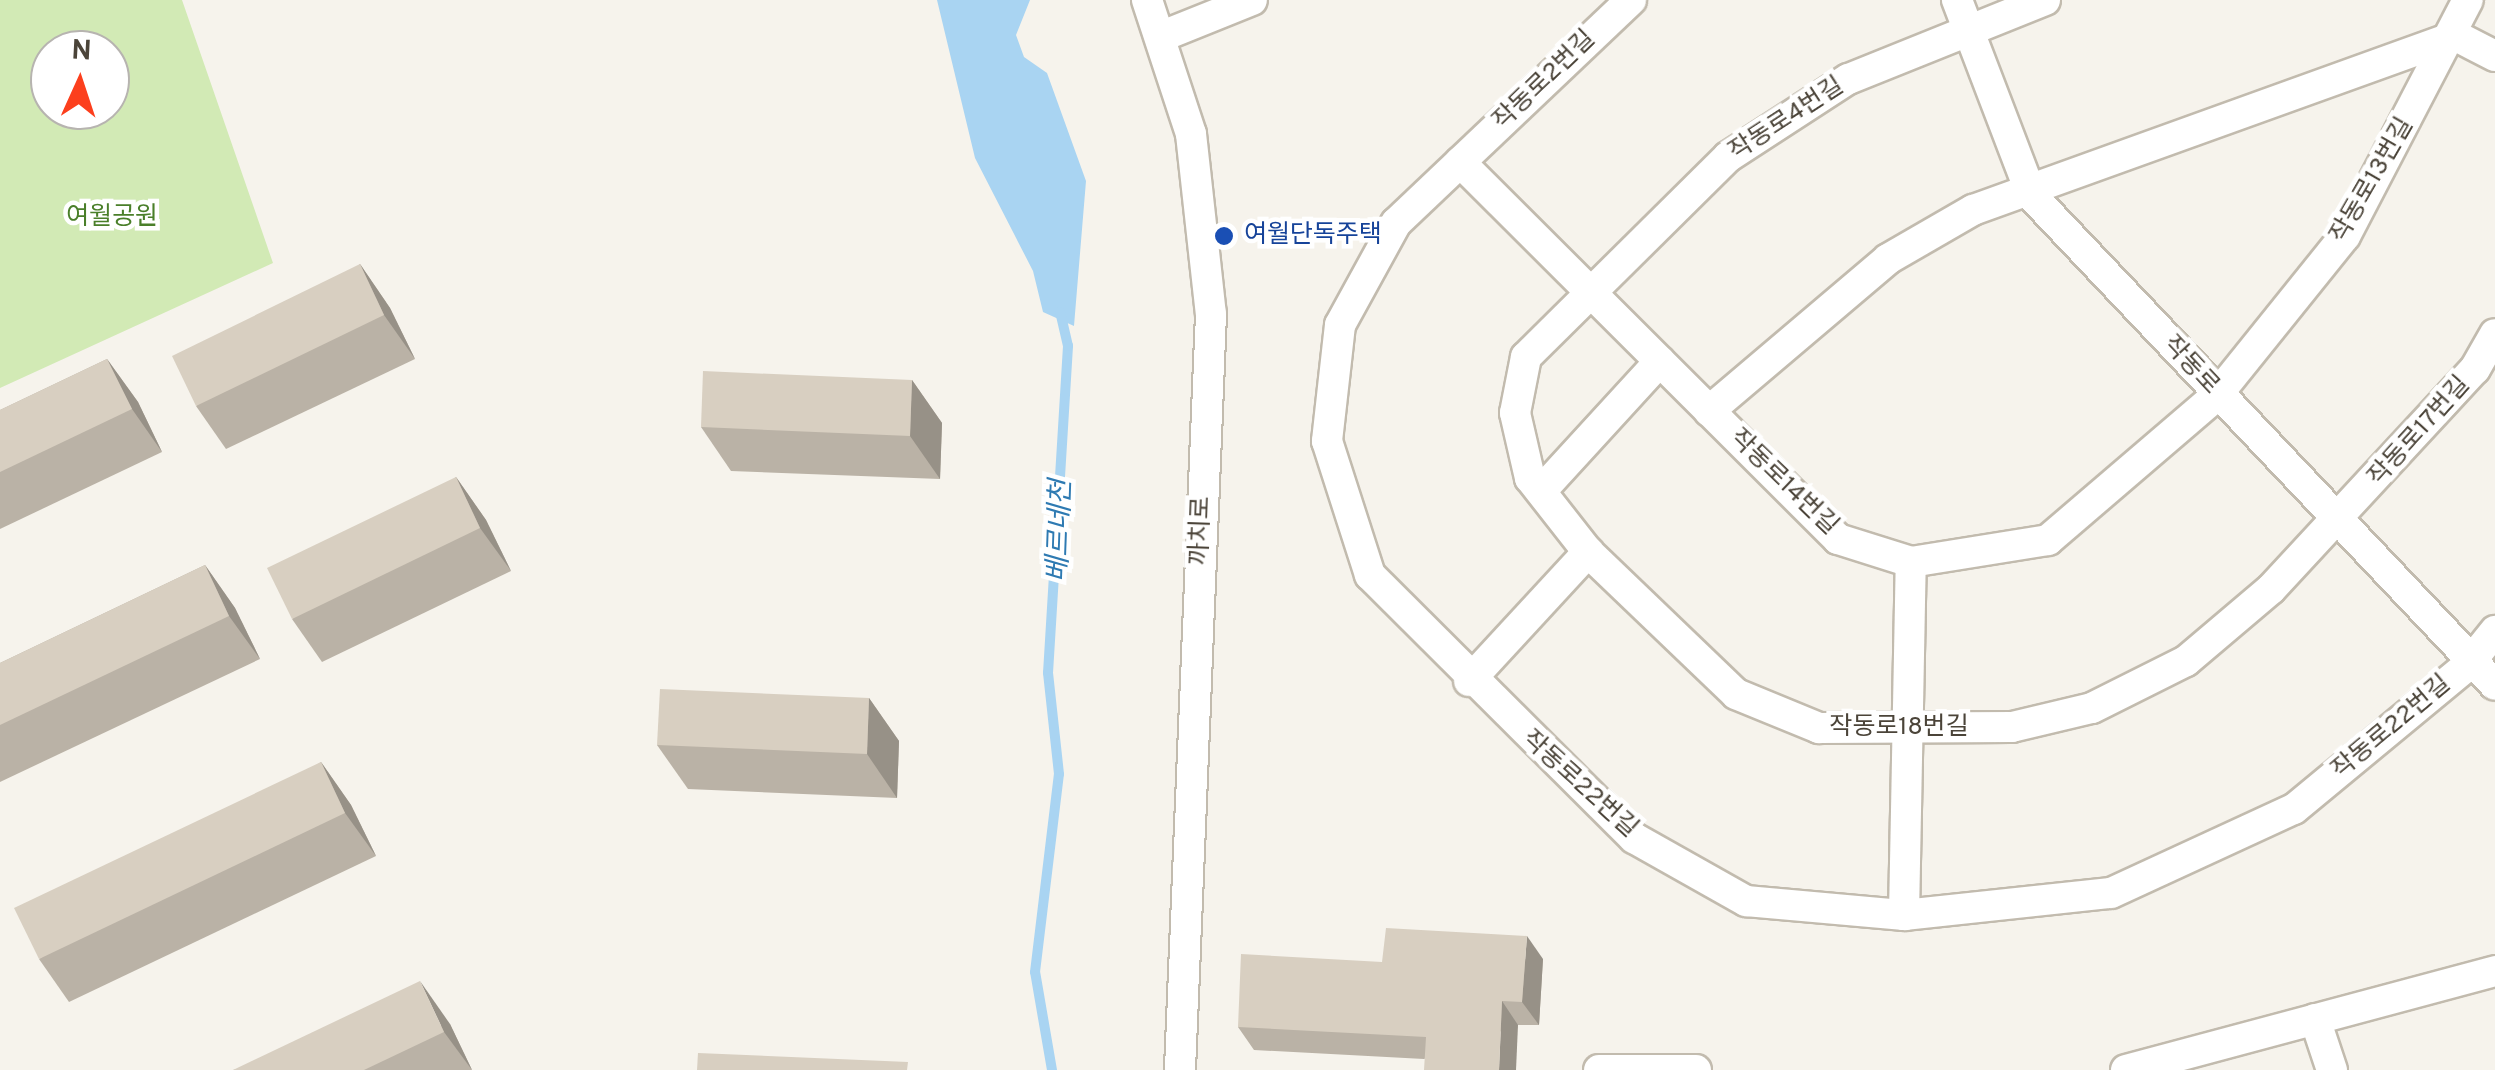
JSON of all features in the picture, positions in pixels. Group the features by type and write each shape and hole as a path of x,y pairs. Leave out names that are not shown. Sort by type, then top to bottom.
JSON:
{"street":[{"name":"까치로","path":"1148,0 1191,134 1211,314 1180,1070"},
{"path":"1160,36 1252,0"},
{"name":"작동로2번길","path":"1460,162 1631,0"},
{"name":"작동로","path":"1957,0 2032,196 2467,666 2495,685"},
{"name":"작동로4번길","path":"1590,292 1728,156 1848,79 2045,0"},
{"name":"작동로13번길","path":"2217,395 2345,236 2456,36 2468,0"},
{"path":"1709,411 1888,260 1972,210 2032,196 2456,36 2495,56"},
{"name":"작동로14번길","path":"1460,162 1838,539 1911,562 2048,540 2217,395"},
{"name":"작동로22번길","path":"1460,162 1396,223 1340,324 1327,441 1370,575 1469,682 1634,838 1746,901 1904,915 2111,893 2294,809 2467,666 2495,631"},
{"name":"작동로18번길","path":"1590,292 1526,357 1515,413 1541,491 1588,552 1736,694 1820,728 1908,732 2012,727 2092,708 2186,660 2337,525"},
{"name":"작동로17번길","path":"2337,525 2475,370 2495,334"},
{"path":"1541,491 1660,361"},
{"path":"1469,682 1588,552"},
{"path":"1904,915 1911,562"},
{"path":"2126,1070 2495,971"},
{"path":"2314,1019 2332,1070"},
{"path":"1599,1070 1696,1070"}],"green space":[{"name":"여월공원","path":"0,0 182,0 273,263 0,388"}],"water":[{"path":"937,0 1030,0 1016,35 1024,57 1047,73 1086,181 1074,326 1043,312 1033,271 975,158"}],"building":[{"path":"360,264 384,315 196,406 172,356"},
{"path":"107,359 132,409 0,472 0,410"},
{"path":"703,371 912,380 910,436 701,427"},
{"path":"456,477 480,528 292,619 267,568"},
{"path":"205,565 229,616 0,725 0,663"},
{"path":"660,689 869,698 867,754 657,745"},
{"path":"321,762 345,813 39,959 14,908"},
{"path":"1386,928 1527,936 1522,1002 1502,1001 1499,1070 1424,1070 1426,1037 1238,1027 1241,954 1382,962"},
{"path":"420,981 444,1032 364,1070 233,1070"},
{"path":"698,1053 908,1062 907,1070 697,1070"}],"waterway":[{"name":"베르네천","path":"1052,1070 1035,972 1059,774 1048,673 1068,346 1060,312"}],"place":[{"name":"여월단독주택","path":"1224,236"}]}
